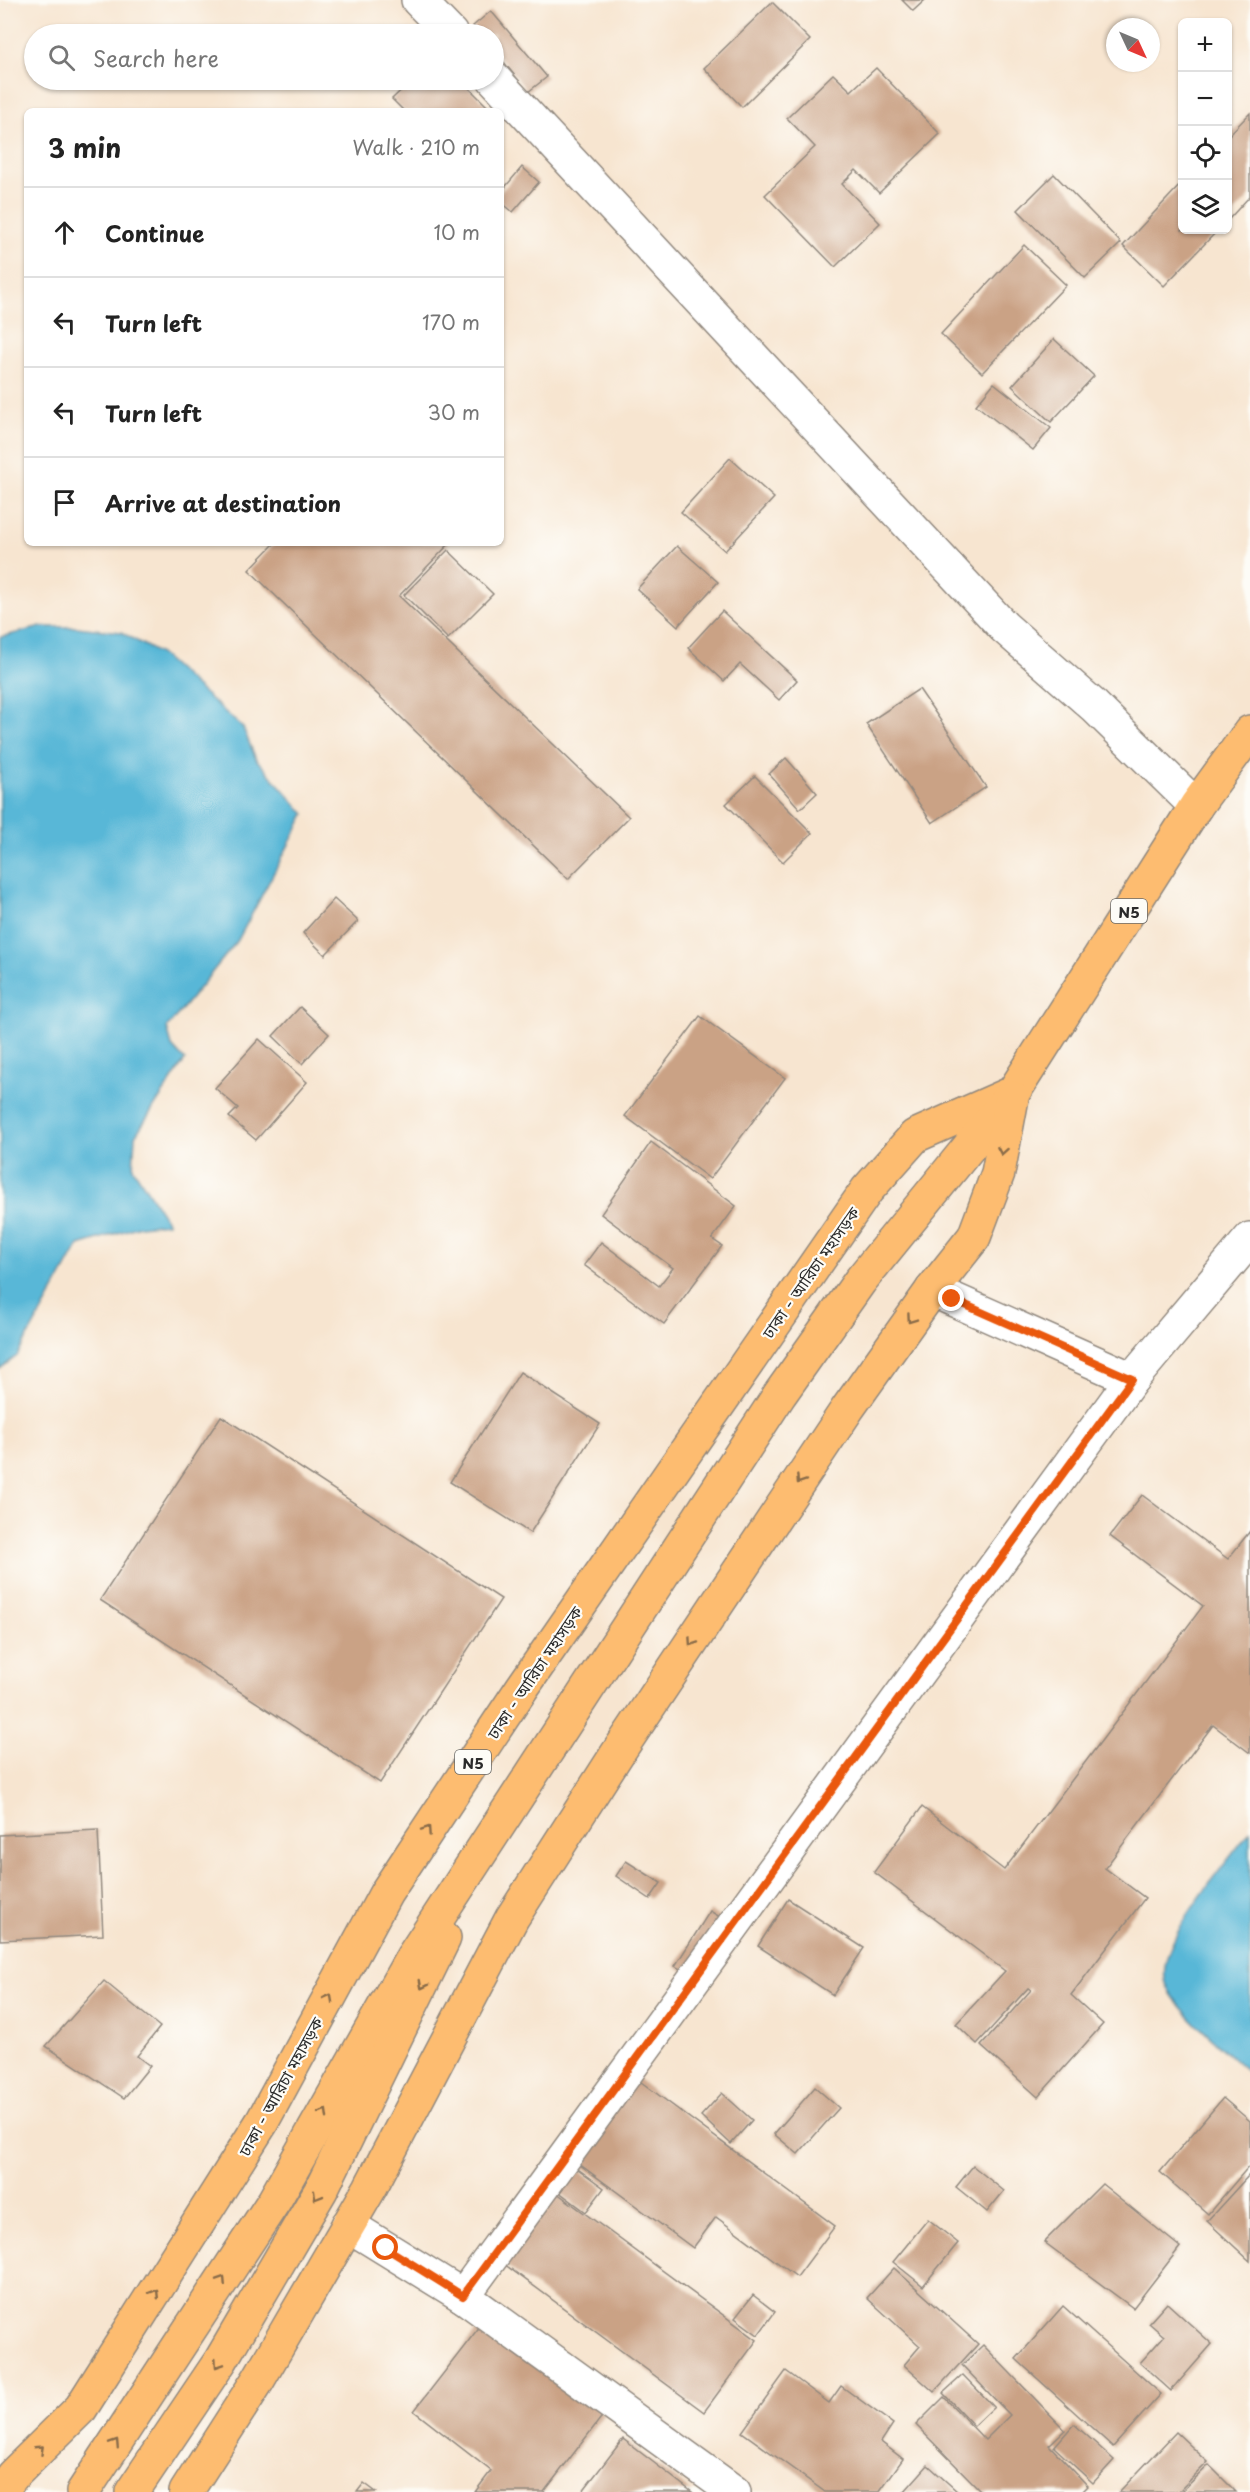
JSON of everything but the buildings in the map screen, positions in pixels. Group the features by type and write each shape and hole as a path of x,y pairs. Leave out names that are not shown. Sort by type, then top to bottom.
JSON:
{"highway":[{"name":"N5","path":"83,2492 274,2201 413,1956 780,1394 860,1281 1013,1093 1196,806 1250,732"},
{"name":"N5","path":"186,2492 258,2380 348,2225 512,1918 616,1754 848,1408 932,1290 974,1237 998,1173 1013,1093"},
{"name":"ঢাকা - আরিচা মহাসড়ক","path":"1,2492 12,2476 81,2408 262,2122 386,1893 522,1688 867,1190 915,1136 1013,1093"},
{"name":"N5","path":"132,2492 221,2360 321,2190 434,1964 479,1854"}],"street":[{"path":"418,0 441,24"},
{"path":"504,90 1004,627 1094,706 1196,806"},
{"path":"463,2296 1132,1379 1250,1239"},
{"path":"932,1290 1132,1379"},
{"path":"348,2225 463,2296 734,2492"}],"water":[{"path":"41,627 77,627 121,632 160,654 243,728 256,759 305,814 238,940 167,1028 172,1046 185,1060 135,1136 133,1168 168,1223 140,1226 79,1245 17,1356 0,1369 0,637"},
{"path":"1250,1831 1250,2074 1179,2005 1166,1983 1165,1967 1170,1948 1194,1905"}],"route":[{"path":"386,2248 463,2296 1132,1379 952,1299"}]}
